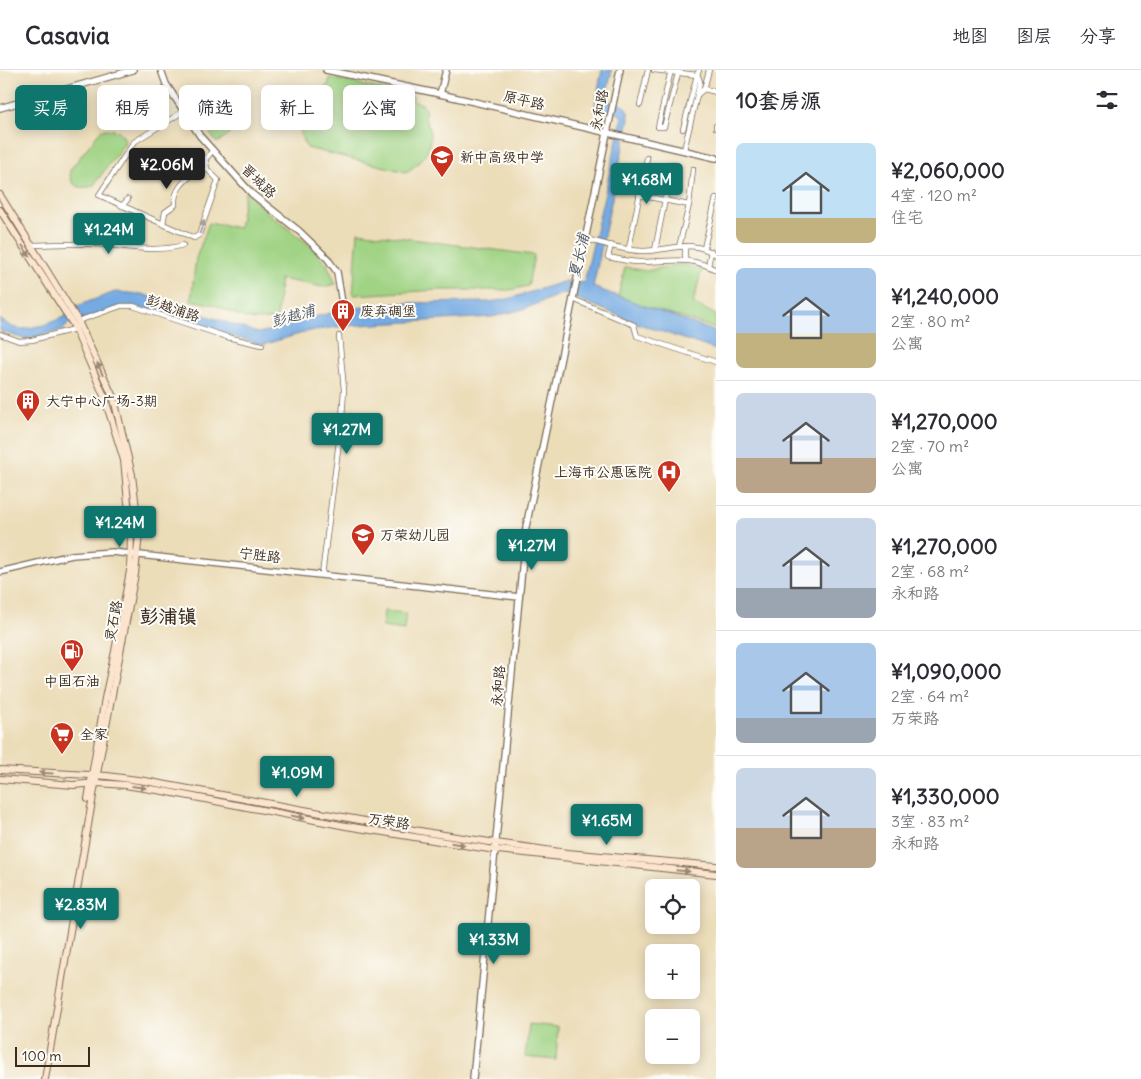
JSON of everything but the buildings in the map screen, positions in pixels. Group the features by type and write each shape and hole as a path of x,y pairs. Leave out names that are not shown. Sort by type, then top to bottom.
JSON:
{"main road":[{"name":"灵石路","path":"0,195 76,324 104,396 124,460 134,553 135,574 92,784 43,1078"},
{"name":"灵石路","path":"0,210 66,307"},
{"name":"万荣路","path":"0,770 154,782 496,847 716,866"},
{"name":"万荣路","path":"0,779 125,785 346,826 496,847 716,874"}],"street":[{"path":"0,108 133,70"},
{"name":"晋城路","path":"161,70 166,84 179,104"},
{"name":"原平路","path":"326,70 440,94 716,158"},
{"path":"440,94 446,70"},
{"name":"永和路","path":"473,1079 526,528 572,299 588,240 620,70"},
{"path":"640,105 648,70"},
{"path":"654,70 698,72"},
{"path":"697,95 704,89 709,70"},
{"path":"671,71 658,127 664,128 679,71"},
{"path":"684,150 700,82 698,72"},
{"path":"682,129 698,72"},
{"path":"704,89 716,92"},
{"path":"179,115 150,135 134,142 99,195 194,238 199,235 218,180 207,169 208,165 204,161"},
{"name":"晋城路","path":"196,130 252,194 299,231 327,258 337,272 342,303"},
{"path":"199,169 198,164 204,161 212,150"},
{"path":"629,248 647,158"},
{"path":"655,250 672,164"},
{"path":"163,224 165,212 175,205 174,198 180,186 199,169 207,169"},
{"path":"679,248 689,205 693,169"},
{"path":"640,195 689,205"},
{"path":"704,248 715,210 716,198"},
{"path":"122,206 128,199"},
{"path":"588,240 642,251 685,246 704,248 716,255"},
{"path":"31,246 93,244 146,249 171,249 183,245"},
{"path":"611,245 608,257 641,262 679,259 704,263 716,270"},
{"path":"685,246 685,260"},
{"path":"708,266 711,252"},
{"path":"572,299 634,325 637,336 716,362"},
{"name":"彭越浦路","path":"0,334 19,341 32,340 121,306 133,306 227,337 262,345"},
{"path":"322,575 344,390 339,336"},
{"name":"宁胜路","path":"0,572 93,552 134,553 519,597"}],"green space":[{"path":"330,78 362,85 343,85 343,130 415,130 415,102 422,104 426,109 425,117 429,128 430,142 422,159 406,172 307,148 300,130 333,130 333,85 328,85"},
{"path":"101,130 119,131 125,139 124,144 93,186 76,186 71,180 70,170"},
{"path":"207,130 232,130 233,131 217,143"},
{"path":"245,192 264,210 308,244 326,262 336,284 323,287 280,279 277,319 254,320 239,316 215,305 191,300 196,258 209,223 239,228"},
{"path":"358,232 534,255 528,286 510,290 439,290 353,295"},
{"path":"680,264 702,269 693,303 716,315 716,329 618,297 625,267 646,271"},
{"path":"384,611 406,613 404,630 382,627"},
{"path":"529,1024 558,1027 556,1060 525,1057"}],"water":[{"path":"602,70 612,70 605,101 625,107 629,119 593,287 716,332 716,350 636,323 564,293 524,309 492,317 344,326 310,331 262,345 133,306 121,306 68,324 63,330 24,339 0,331 0,319 12,327 23,329 44,325 64,317 74,307 115,292 142,294 258,333 346,309 401,303 489,302 508,299 566,281 584,283 622,118 620,114 597,110 595,104"}],"place":[{"name":"新中高级中学","path":"442,178"},
{"name":"废弃碉堡","path":"343,332"},
{"name":"大宁中心广场-3期","path":"28,422"},
{"name":"上海市公惠医院","path":"669,493"},
{"name":"万荣幼儿园","path":"363,556"},
{"name":"中国石油","path":"72,672"},
{"name":"全家","path":"62,755"}],"district":[{"name":"彭浦镇","path":"168,616"}],"water label":[{"name":"夏长浦","path":"579,256"},
{"name":"彭越浦","path":"293,316"}]}
